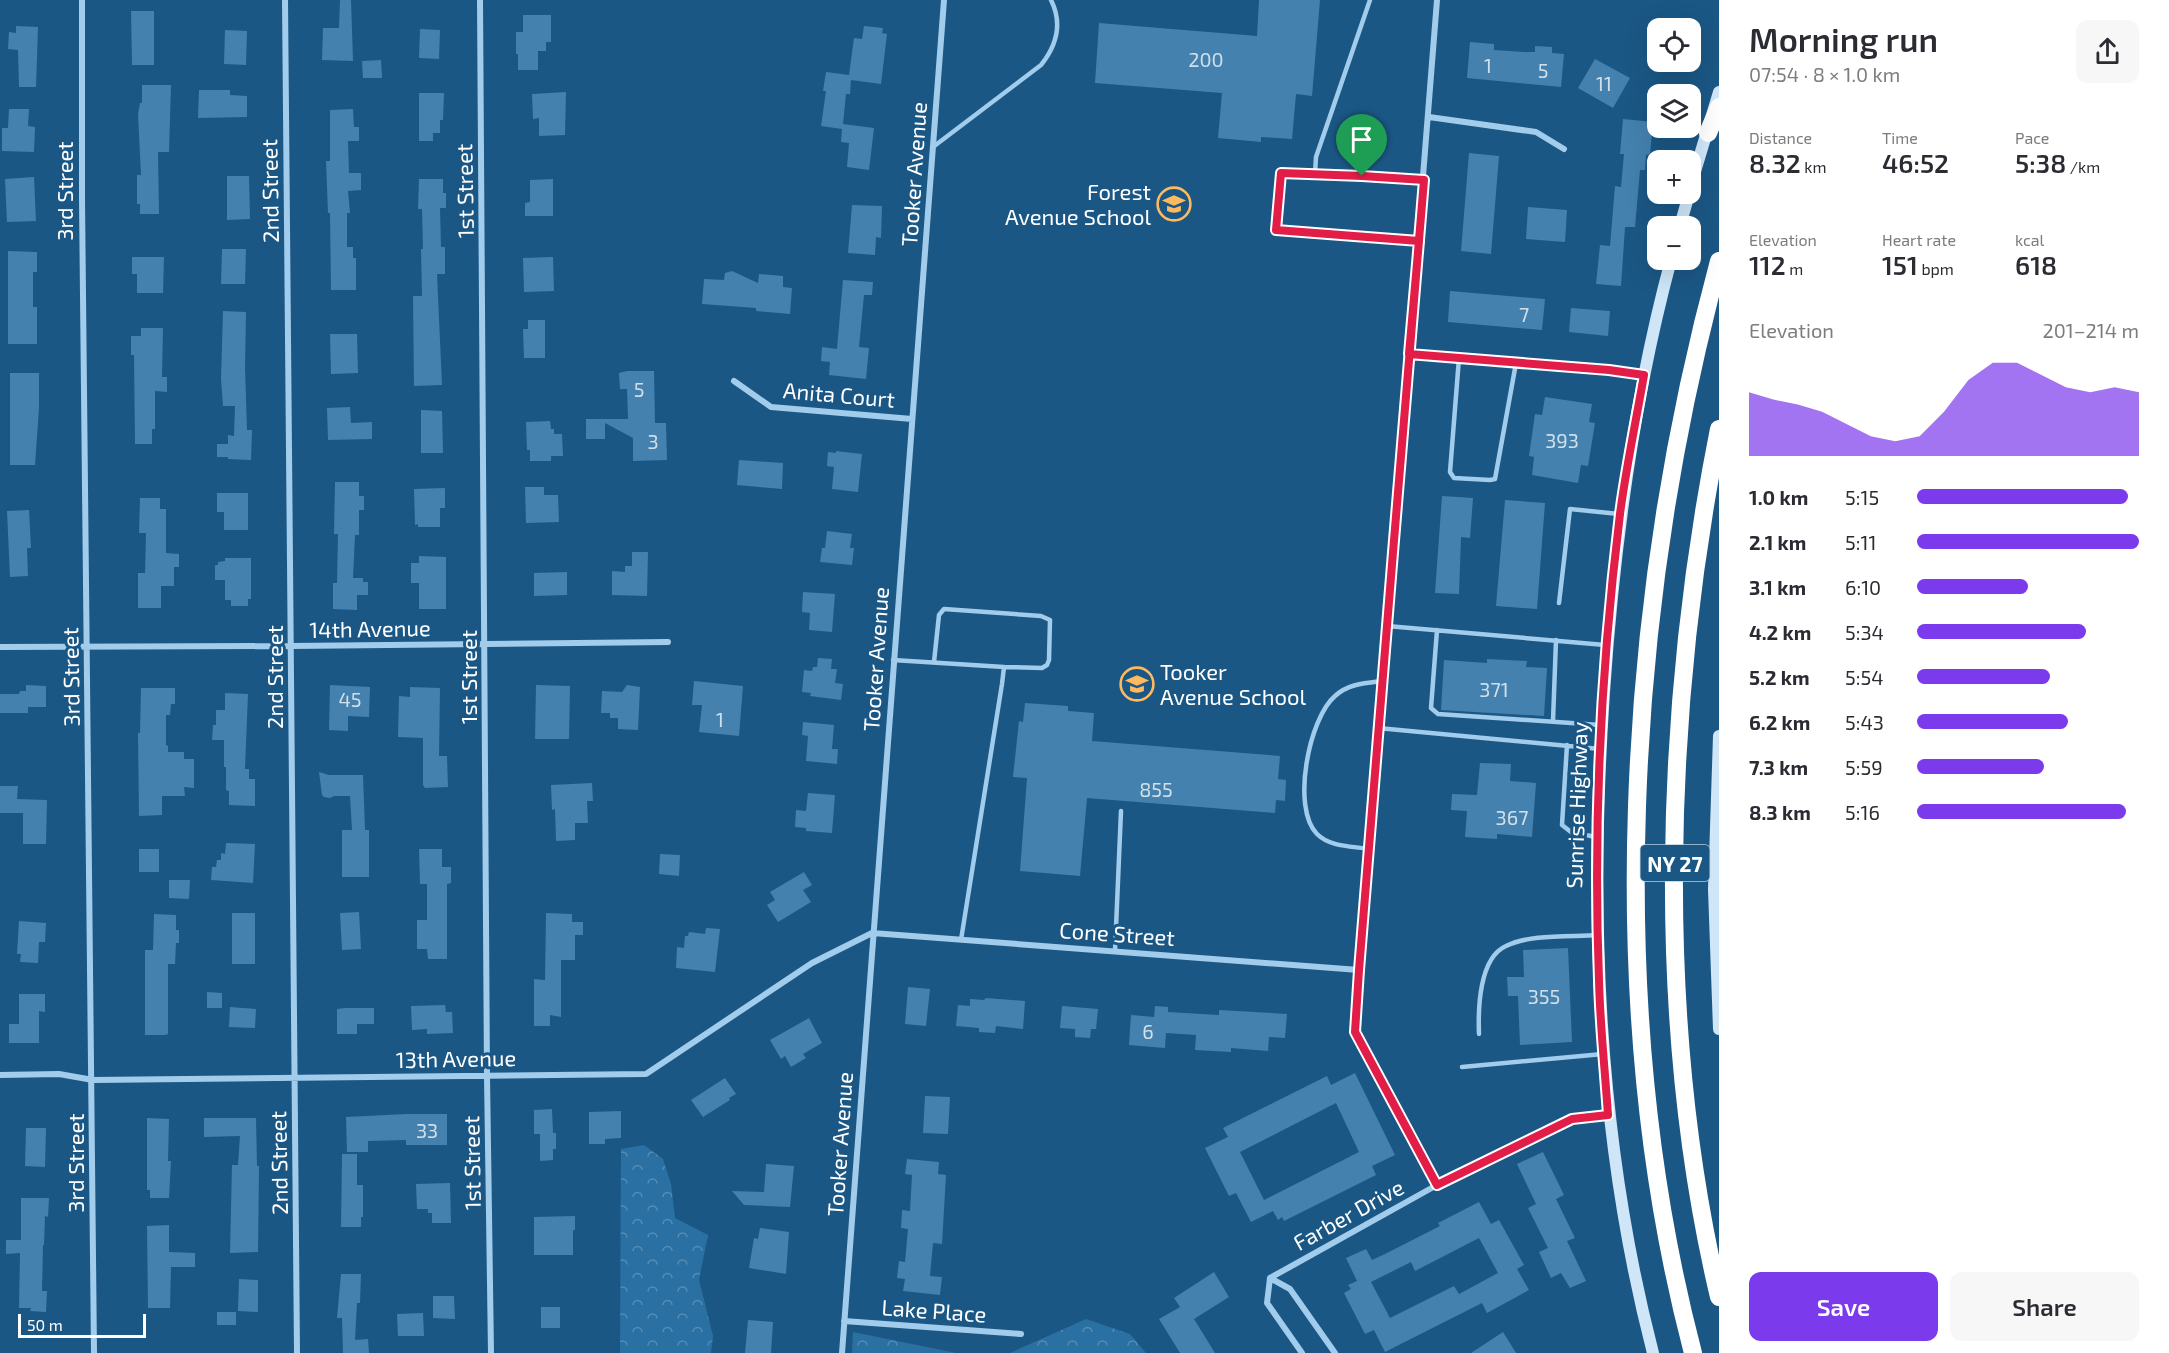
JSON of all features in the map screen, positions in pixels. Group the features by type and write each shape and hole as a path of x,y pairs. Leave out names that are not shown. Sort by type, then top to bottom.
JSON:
{"highway":[{"path":"1708,133 1719,107"},
{"name":"NY 27","path":"1693,1353 1669,1244 1655,1159 1646,1079 1638,957 1638,805 1647,655 1664,521 1694,360 1719,261"},
{"name":"NY 27","path":"1719,429 1698,551 1684,670 1677,789 1675,877 1678,1001 1689,1125 1701,1209 1719,1297"}],"main road":[{"path":"1701,154 1719,92"},
{"name":"Sunrise Highway","path":"1653,1353 1633,1268 1608,1115 1598,935 1598,837 1606,645 1620,514 1644,375 1669,270"},
{"path":"1719,736 1717,846 1719,1029"}],"street":[{"name":"3rd Street","path":"82,0 94,1353"},
{"name":"2nd Street","path":"285,0 297,1353"},
{"name":"1st Street","path":"480,0 491,1353"},
{"name":"Tooker Avenue","path":"842,1353 944,0"},
{"path":"1437,0 1355,1032 1437,1185"},
{"path":"1429,117 1536,132 1564,149"},
{"path":"1409,354 1609,370 1644,375"},
{"name":"Anita Court","path":"734,381 771,407 912,419"},
{"name":"14th Avenue","path":"0,647 668,642"},
{"name":"13th Avenue","path":"0,1075 59,1074 93,1080 646,1074 812,963 872,933"},
{"name":"Cone Street","path":"872,933 1359,970"},
{"name":"Farber Drive","path":"1270,1278 1437,1185 1572,1119 1608,1115"},
{"path":"1302,1353 1267,1303 1270,1278 1290,1289 1335,1353"},
{"name":"Lake Place","path":"844,1321 1021,1334"}],"lane":[{"path":"933,147 1041,65 1051,53 1058,34 1058,13 1051,0"},
{"path":"1315,174 1316,157 1370,0"},
{"path":"1419,241 1276,230 1281,173 1424,180"},
{"path":"1459,358 1450,472 1454,478 1495,479 1516,363"},
{"path":"1558,603 1570,509 1620,514"},
{"path":"893,660 1042,668 1047,665 1050,620 1041,616 944,609 939,615 934,662"},
{"path":"1387,626 1606,645"},
{"path":"1437,630 1431,708 1438,714 1601,725"},
{"path":"1553,721 1556,640"},
{"path":"961,940 1004,667"},
{"path":"1368,849 1334,844 1316,833 1309,821 1305,806 1305,788 1310,742 1327,705 1335,695 1349,687 1382,681"},
{"path":"1378,728 1600,749"},
{"path":"1567,745 1562,825 1571,832 1598,837"},
{"path":"1114,951 1121,812"},
{"path":"1479,1034 1478,1009 1482,984 1498,951 1507,945 1525,940 1598,935"},
{"path":"1462,1067 1603,1054"}],"green space":[{"path":"644,1145 663,1159 671,1184 675,1218 708,1235 699,1280 713,1336 711,1353 620,1353 621,1149"},
{"path":"1086,1319 1130,1334 1146,1353 1010,1353"},
{"path":"853,1332 956,1353 852,1353"}],"building":[{"path":"340,0 351,0 353,61 322,60 323,28 339,28"},
{"path":"1259,0 1320,0 1312,96 1296,94 1292,139 1261,137 1261,142 1218,138 1222,93 1095,83 1099,23 1257,36"},
{"path":"131,11 154,11 154,65 132,65"},
{"path":"523,15 551,15 551,42 546,42 546,51 538,51 538,70 518,70 516,32 523,32"},
{"path":"16,26 38,27 36,87 19,87 18,50 8,49 9,32 16,33"},
{"path":"864,26 883,28 882,33 887,34 881,84 851,80 850,94 846,94 843,124 874,128 869,170 847,167 849,143 841,142 842,129 821,126 826,72 849,75 854,38 862,39"},
{"path":"420,29 440,30 439,59 419,58"},
{"path":"225,30 247,31 246,65 224,64"},
{"path":"1470,42 1494,44 1494,50 1524,52 1535,52 1535,46 1552,47 1552,53 1564,54 1561,87 1467,78"},
{"path":"1595,59 1630,78 1613,108 1578,88"},
{"path":"381,60 382,78 363,78 362,61"},
{"path":"142,85 171,85 169,152 158,152 159,214 140,214 140,204 137,204 137,175 141,175 138,114 140,103 142,103"},
{"path":"199,90 230,90 230,95 247,96 247,117 198,118"},
{"path":"566,92 565,135 539,136 539,118 533,119 532,94"},
{"path":"419,93 444,93 443,120 440,120 440,133 433,133 433,141 419,141"},
{"path":"9,109 29,109 28,126 35,127 34,152 2,151 2,128 8,128"},
{"path":"353,109 354,127 359,127 359,141 348,141 349,173 361,173 361,190 348,191 350,213 347,213 347,247 353,247 353,258 356,258 356,290 331,290 330,213 328,213 326,161 330,161 330,110"},
{"path":"1623,119 1647,121 1647,138 1652,138 1650,150 1647,150 1645,170 1640,170 1635,227 1625,227 1621,286 1596,284 1600,245 1610,246 1615,186 1621,187 1624,154 1620,154"},
{"path":"1469,153 1499,156 1491,254 1461,251"},
{"path":"227,176 249,176 250,219 227,220"},
{"path":"34,177 36,221 7,222 5,179"},
{"path":"419,179 443,179 443,193 446,193 446,208 440,208 441,247 445,247 445,274 437,274 442,385 414,386 413,296 422,296 422,209 418,209"},
{"path":"553,179 553,216 525,216 525,203 530,202 530,180"},
{"path":"852,205 882,206 881,238 876,237 875,255 848,253"},
{"path":"1528,207 1567,210 1565,242 1526,239"},
{"path":"222,249 246,249 245,284 221,284"},
{"path":"8,251 37,252 37,272 33,272 33,307 37,307 37,344 8,344"},
{"path":"132,257 164,257 163,293 137,293 137,274 132,274"},
{"path":"553,257 554,291 524,292 523,258"},
{"path":"732,271 758,283 759,274 783,276 783,287 792,288 790,314 756,311 756,308 702,304 704,279 724,280 725,273"},
{"path":"843,280 873,282 872,295 864,295 859,347 869,348 866,379 829,375 830,362 821,361 822,347 837,349"},
{"path":"1450,291 1545,299 1542,330 1448,322"},
{"path":"1571,308 1610,311 1608,336 1569,332"},
{"path":"223,311 246,312 247,430 252,430 251,460 217,457 217,444 228,444 228,435 234,436 235,406 223,406 221,379"},
{"path":"528,320 545,320 545,358 524,358 523,329 528,329"},
{"path":"141,328 163,328 162,377 167,377 167,392 155,391 155,429 152,429 152,444 135,444 134,355 131,355 131,336 141,336"},
{"path":"330,334 357,334 358,373 331,374"},
{"path":"654,371 655,423 666,423 667,460 633,461 633,438 605,423 605,439 586,439 586,419 628,419 627,389 620,389 619,373"},
{"path":"10,373 39,373 35,465 10,465"},
{"path":"1545,397 1592,404 1589,422 1595,423 1588,466 1581,465 1578,483 1532,475 1534,457 1529,456 1535,414 1542,415"},
{"path":"350,407 351,423 372,422 372,439 328,440 327,408"},
{"path":"421,410 442,411 443,453 421,453"},
{"path":"550,421 554,434 562,434 563,456 551,456 551,461 530,461 530,450 527,450 526,422"},
{"path":"836,451 862,454 858,492 832,489 834,467 827,466 828,452 836,453"},
{"path":"739,460 783,463 782,489 737,485"},
{"path":"335,482 359,482 359,496 364,496 364,510 359,510 359,535 355,535 353,578 363,578 363,582 368,582 368,595 357,595 357,610 333,609 333,583 337,583 338,534 334,534"},
{"path":"525,487 544,487 544,495 558,495 559,522 526,523"},
{"path":"445,488 445,508 440,508 440,527 415,525 414,489"},
{"path":"217,493 248,493 248,530 224,530 224,512 217,512"},
{"path":"1442,496 1473,498 1470,538 1461,537 1459,594 1435,593"},
{"path":"140,498 160,498 160,509 166,509 166,553 179,554 179,567 174,567 174,586 161,586 161,608 138,608 138,573 145,573 146,533 139,533"},
{"path":"1505,500 1545,503 1537,609 1496,606"},
{"path":"29,510 31,548 27,548 28,576 10,577 7,511"},
{"path":"827,531 852,534 850,548 854,548 852,565 820,562"},
{"path":"632,552 648,552 647,596 612,595 612,571 625,572 625,566 632,566"},
{"path":"419,556 446,557 446,609 419,609 419,583 411,583 411,563 419,563"},
{"path":"225,558 251,558 251,599 248,599 248,606 231,606 231,600 225,600 225,580 215,580 215,565 225,561"},
{"path":"567,572 567,595 534,596 534,573"},
{"path":"803,592 835,594 832,632 809,630 810,613 802,612"},
{"path":"818,658 832,659 831,669 837,669 835,683 843,684 841,700 810,696 811,693 802,692 804,670 812,671 813,667 817,667"},
{"path":"1487,659 1527,661 1526,667 1547,668 1544,716 1441,710 1444,660 1487,663"},
{"path":"694,681 743,686 739,736 699,732 702,705 692,705"},
{"path":"26,685 46,686 46,707 28,707 28,713 0,713 0,694 19,694 20,691 26,691"},
{"path":"330,685 370,687 369,717 348,716 348,731 329,730"},
{"path":"536,685 570,686 569,739 535,739"},
{"path":"627,685 640,687 638,730 618,729 618,718 610,718 610,713 601,713 602,691 622,692"},
{"path":"410,687 440,688 439,756 447,756 448,787 425,788 423,785 423,738 398,737 399,696 410,697"},
{"path":"141,688 175,688 175,704 171,704 170,715 166,715 166,745 168,752 184,752 184,759 194,759 194,788 184,787 185,796 162,796 162,815 139,816 138,733 140,733"},
{"path":"225,693 248,694 245,769 249,769 249,779 255,779 255,806 229,805 229,791 226,790 226,767 224,767 224,740 212,740 213,725 216,725 216,710 225,710"},
{"path":"1025,703 1068,706 1068,711 1094,713 1092,741 1280,756 1278,779 1286,780 1285,801 1276,800 1275,813 1087,798 1080,876 1020,871 1027,778 1013,777 1019,721 1023,722"},
{"path":"803,722 834,725 832,749 838,749 837,764 806,761 808,736 802,735"},
{"path":"1480,763 1511,764 1510,781 1536,783 1532,837 1497,834 1497,839 1465,837 1467,811 1451,810 1452,794 1477,795"},
{"path":"319,772 329,775 363,775 365,830 369,830 369,877 342,877 342,830 352,830 350,796 324,797"},
{"path":"592,783 593,801 587,801 588,823 575,823 575,840 556,841 555,809 552,810 551,785"},
{"path":"0,786 18,786 17,799 47,800 46,844 23,844 23,813 0,813"},
{"path":"808,793 835,795 832,833 806,831 806,828 795,827 796,810 806,811"},
{"path":"226,843 255,844 253,883 211,880 212,867 216,867 217,860 221,860 221,853 225,854"},
{"path":"139,849 159,849 159,872 139,872"},
{"path":"419,849 442,849 442,867 451,867 451,883 447,884 447,959 428,959 427,949 417,949 417,920 427,920 427,884 420,884"},
{"path":"660,854 680,855 679,876 659,874"},
{"path":"804,872 812,885 803,890 811,902 778,922 767,905 775,900 770,892"},
{"path":"169,880 190,880 189,899 169,898"},
{"path":"359,912 361,949 342,950 340,913"},
{"path":"232,913 255,913 255,964 232,964"},
{"path":"546,913 572,914 572,922 583,922 583,935 575,935 575,960 561,960 561,1017 550,1015 550,1026 534,1026 534,979 545,980"},
{"path":"154,914 176,915 176,930 179,930 175,964 168,964 168,1034 165,1035 145,1035 145,950 153,950"},
{"path":"19,921 46,923 45,942 39,942 38,963 20,962 21,954 17,954"},
{"path":"706,928 720,929 715,972 676,968 677,947 684,948 685,936 688,936 689,932 705,934"},
{"path":"1568,948 1572,1042 1520,1045 1518,996 1508,996 1507,977 1524,977 1523,950"},
{"path":"908,987 930,989 926,1026 905,1024"},
{"path":"207,992 222,993 222,1008 207,1008"},
{"path":"19,994 45,994 45,1012 39,1011 39,1043 9,1043 9,1024 19,1024"},
{"path":"986,998 1025,1001 1023,1029 996,1026 995,1033 979,1032 979,1028 956,1026 958,1005 970,1006 970,999 984,1000"},
{"path":"445,1005 446,1012 452,1012 453,1033 427,1034 427,1029 412,1030 411,1006"},
{"path":"1062,1006 1098,1009 1096,1029 1091,1029 1090,1038 1075,1037 1075,1029 1060,1028"},
{"path":"1155,1006 1168,1007 1168,1012 1219,1015 1219,1010 1287,1014 1285,1038 1269,1037 1268,1051 1231,1048 1231,1052 1195,1050 1196,1035 1166,1033 1165,1048 1129,1045 1131,1015 1154,1017"},
{"path":"230,1007 256,1009 255,1028 229,1027"},
{"path":"374,1008 374,1024 357,1024 357,1034 337,1034 337,1009"},
{"path":"809,1018 822,1043 803,1054 806,1058 791,1067 785,1056 781,1059 770,1040"},
{"path":"1355,1073 1395,1155 1372,1166 1376,1175 1284,1221 1282,1217 1278,1220 1273,1211 1251,1222 1236,1193 1229,1196 1205,1148 1228,1137 1223,1128 1327,1076 1331,1085","holes":["1336,1103 1359,1152 1264,1200 1240,1152"]},
{"path":"725,1078 736,1094 703,1117 691,1100"},
{"path":"925,1096 950,1097 948,1134 923,1133"},
{"path":"552,1109 556,1149 553,1149 553,1160 540,1161 540,1134 534,1134 534,1110"},
{"path":"621,1111 621,1138 605,1139 605,1144 589,1144 589,1112"},
{"path":"447,1114 447,1145 406,1145 406,1140 368,1141 368,1152 347,1152 346,1117"},
{"path":"147,1118 169,1119 168,1161 171,1161 169,1198 150,1198 150,1190 147,1190"},
{"path":"204,1118 256,1118 257,1166 259,1166 258,1252 230,1253 232,1165 238,1165 240,1136 204,1137"},
{"path":"26,1128 46,1128 45,1167 25,1166"},
{"path":"1543,1152 1564,1195 1556,1199 1575,1238 1567,1241 1586,1281 1570,1288 1561,1273 1551,1278 1539,1252 1548,1248 1528,1208 1536,1204 1517,1164"},
{"path":"342,1154 357,1154 357,1185 363,1185 361,1227 341,1227"},
{"path":"907,1159 939,1162 938,1174 946,1175 942,1244 933,1243 930,1276 942,1277 940,1295 903,1291 905,1279 897,1278 899,1261 905,1262 908,1229 901,1228 902,1210 910,1211 912,1175 905,1174"},
{"path":"766,1164 794,1166 790,1207 744,1205 732,1191 764,1192"},
{"path":"450,1183 451,1223 432,1223 432,1213 428,1213 428,1209 417,1209 416,1184"},
{"path":"21,1198 49,1198 43,1245 42,1291 47,1291 46,1312 19,1308 20,1253 6,1254 6,1240 21,1240"},
{"path":"1479,1202 1491,1224 1499,1220 1524,1265 1517,1269 1529,1290 1487,1313 1482,1303 1385,1352 1374,1330 1365,1334 1344,1293 1351,1289 1348,1285 1357,1281 1346,1258 1366,1249 1372,1260 1440,1226 1438,1223","holes":["1479,1238 1498,1273 1459,1294 1454,1286 1390,1318 1371,1282 1411,1262 1415,1271"]},
{"path":"575,1216 573,1255 534,1255 534,1217"},
{"path":"169,1225 169,1252 195,1253 195,1267 171,1267 170,1308 148,1308 147,1226"},
{"path":"760,1228 789,1232 786,1274 749,1268 754,1238 758,1239"},
{"path":"1214,1272 1229,1297 1194,1319 1215,1353 1180,1353 1159,1319 1180,1307 1174,1298"},
{"path":"341,1274 361,1274 355,1340 368,1339 369,1353 343,1353 342,1318 337,1318"},
{"path":"239,1279 258,1280 258,1312 238,1311"},
{"path":"433,1296 454,1296 455,1319 433,1318"},
{"path":"541,1307 560,1307 560,1328 541,1328"},
{"path":"217,1312 236,1312 236,1325 217,1325"},
{"path":"423,1313 424,1336 398,1336 397,1314"},
{"path":"748,1320 773,1322 771,1353 745,1353"},
{"path":"1503,1332 1516,1353 1471,1353"}],"place":[{"name":"Forest Avenue School","path":"1174,204"},
{"name":"Tooker Avenue School","path":"1137,684"}],"route":[{"path":"1362,176 1281,173 1276,230 1419,241 1414,297 1409,354 1609,370 1644,375 1620,514 1606,645 1600,749 1597,887 1599,981 1608,1115 1572,1119 1437,1185 1355,1032 1359,970 1409,354 1419,241 1424,180 1362,176"}]}
